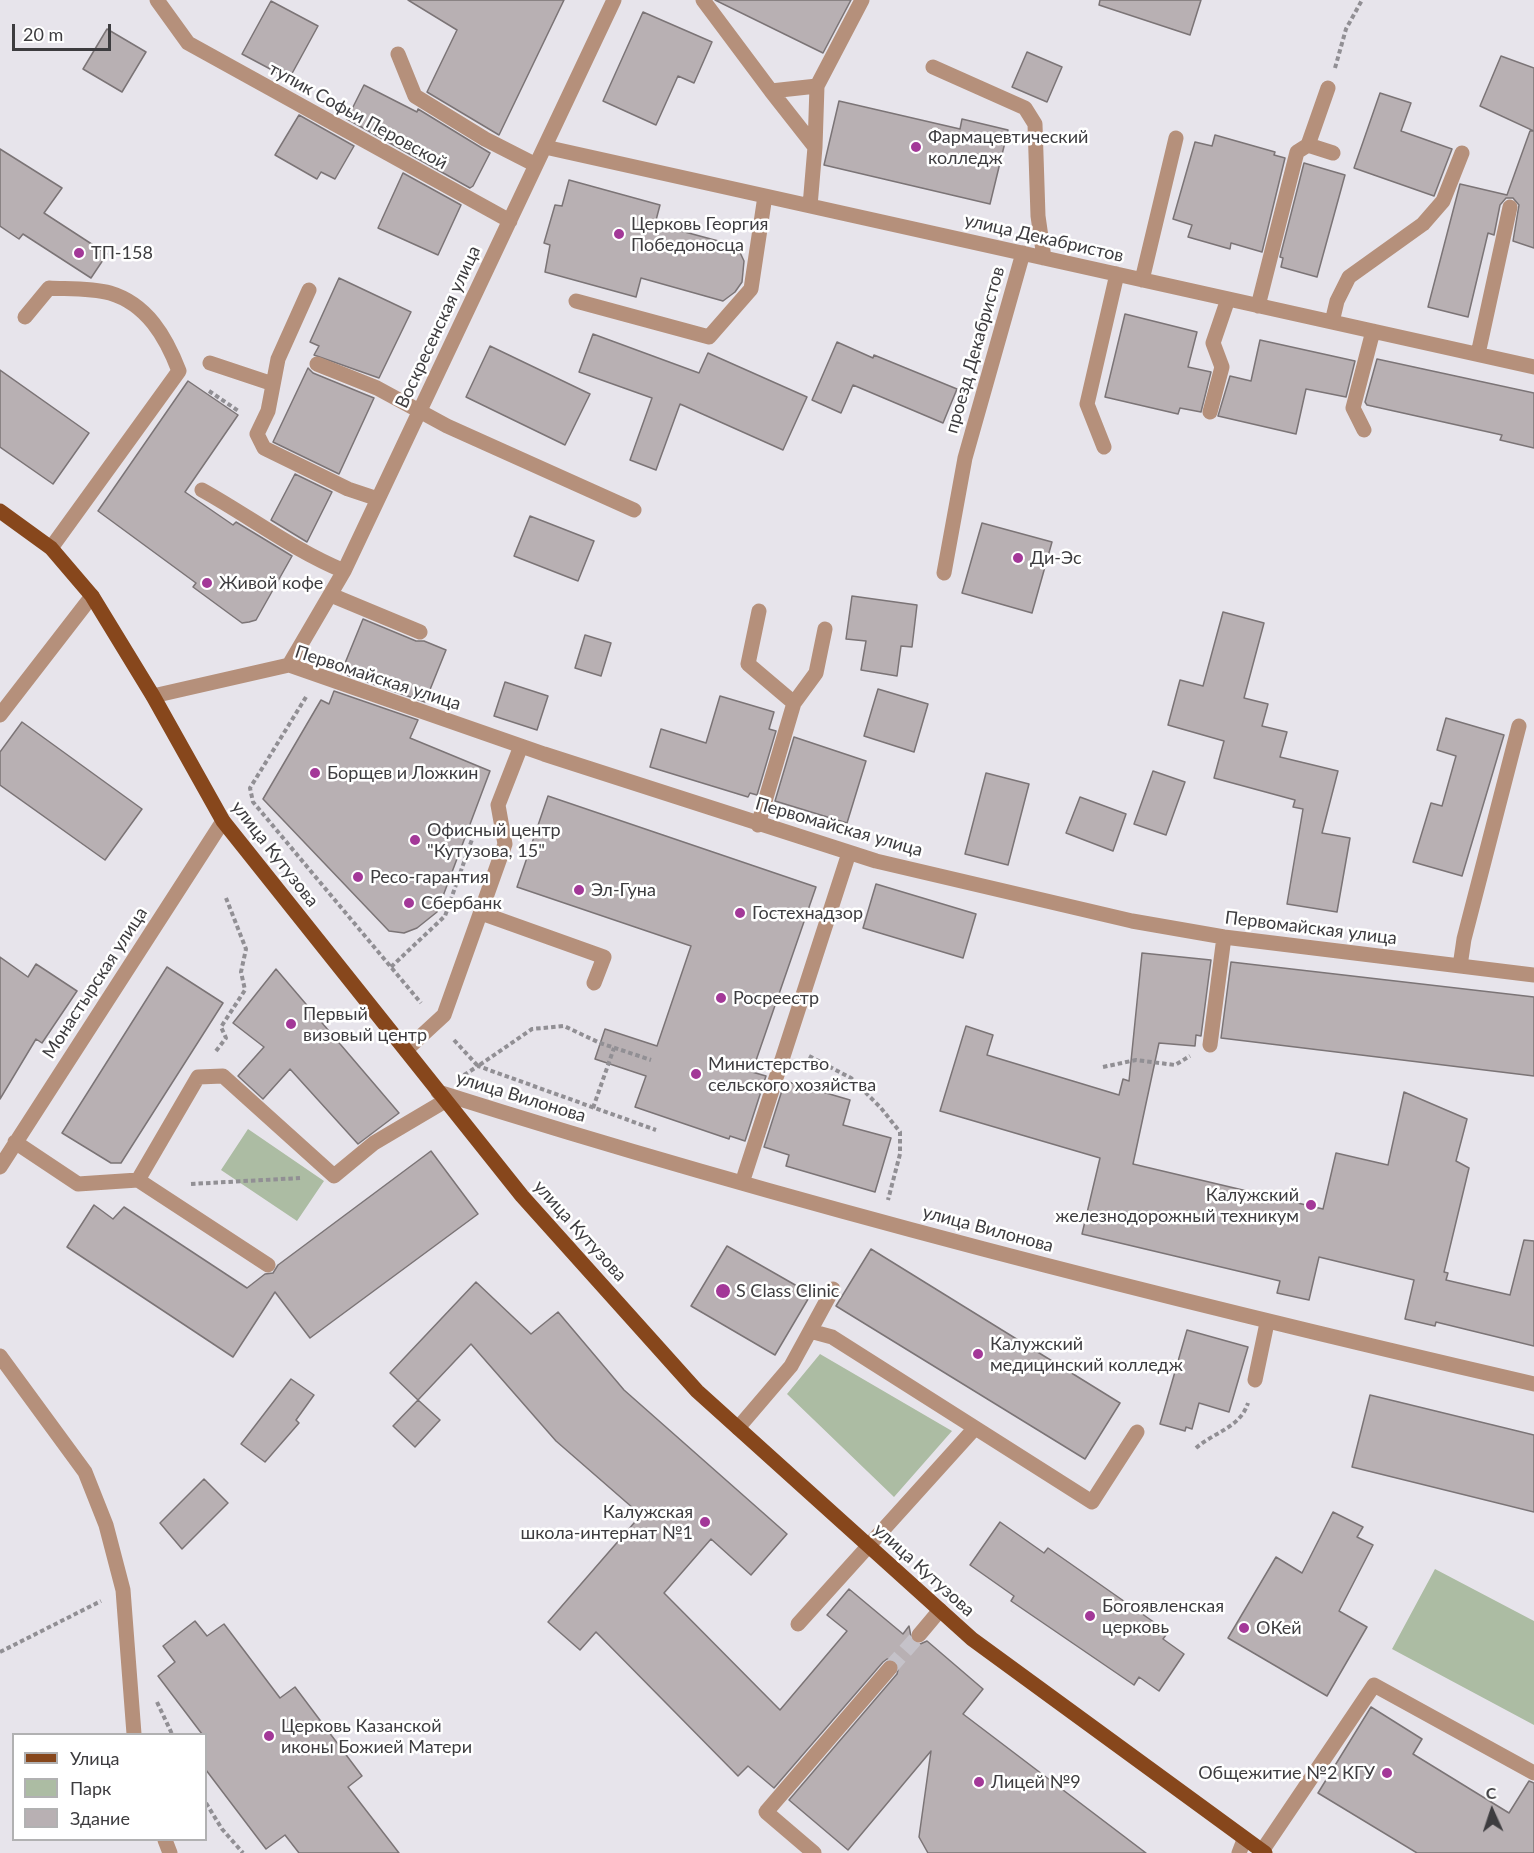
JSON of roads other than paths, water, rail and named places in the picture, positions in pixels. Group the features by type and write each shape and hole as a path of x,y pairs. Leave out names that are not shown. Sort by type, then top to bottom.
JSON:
{"main road":[{"name":"улица Кутузова","path":"0,512 51,548 92,596 153,696 223,821 522,1196 697,1391 972,1639 1241,1846 1264,1852"}],"street":[{"name":"тупик Софьи Перовской","path":"157,0 188,43 510,221"},
{"name":"Воскресенская улица","path":"289,665 344,571 614,0"},
{"path":"704,0 815,147"},
{"path":"810,206 817,86 862,0"},
{"path":"398,54 415,96 485,139 537,165"},
{"path":"933,67 1025,108 1035,124 1038,216 1044,258"},
{"path":"771,91 817,86"},
{"path":"1258,306 1297,152 1308,145 1328,88"},
{"path":"1142,280 1176,138"},
{"path":"1308,145 1333,153"},
{"name":"улица Декабристов","path":"545,147 1534,367"},
{"path":"1332,322 1337,300 1348,277 1423,224 1443,201 1462,153"},
{"path":"576,301 709,337 751,289 765,196"},
{"path":"1478,354 1510,207"},
{"name":"проезд Декабристов","path":"944,573 964,458 1023,254"},
{"path":"1104,447 1087,404 1118,274"},
{"path":"25,317 49,288 109,292 139,306 168,343 179,370 51,548"},
{"path":"309,290 278,359 268,411 257,434 264,448 348,489 378,499"},
{"path":"1210,412 1222,367 1213,343 1228,299"},
{"path":"1364,430 1353,408 1372,331"},
{"path":"210,363 273,384"},
{"path":"317,364 377,388 420,412 634,510"},
{"path":"201,490 248,515 310,557 344,571"},
{"path":"0,715 92,596"},
{"path":"331,596 420,632"},
{"path":"759,611 748,664 794,703"},
{"path":"758,825 794,703 816,673 825,629"},
{"name":"Первомайская улица","path":"153,696 289,665 521,746 849,853 1132,921 1224,937 1534,975"},
{"path":"1460,966 1464,939 1519,726"},
{"path":"406,1050 444,1015 505,844 498,805 521,746"},
{"name":"Монастырская улица","path":"0,1167 223,821"},
{"path":"742,1183 849,853"},
{"path":"481,913 604,957 594,983"},
{"path":"1210,1045 1224,937"},
{"path":"143,1183 198,1077 223,1076 334,1176 374,1143 441,1097"},
{"name":"улица Вилонова","path":"441,1097 742,1183 1267,1323 1534,1384"},
{"path":"15,1142 78,1184 143,1183 267,1265"},
{"path":"738,1428 791,1366 833,1289"},
{"path":"1255,1380 1267,1323"},
{"path":"810,1331 832,1338 1092,1502 1137,1432"},
{"path":"0,1356 85,1472 106,1525 123,1590 134,1733"},
{"path":"798,1624 975,1428"},
{"path":"919,1635 940,1610"},
{"path":"814,1853 766,1812 890,1668"},
{"path":"1264,1852 1374,1685 1534,1773"}],"tunnel":[{"path":"890,1668 919,1635"}],"place":[{"name":"Фармацевтический колледж","path":"916,147"},
{"name":"Церковь Георгия Победоносца","path":"619,234"},
{"name":"ТП-158","path":"79,253"},
{"name":"Ди-Эс","path":"1018,558"},
{"name":"Живой кофе","path":"207,583"},
{"name":"Борщев и Ложкин","path":"315,773"},
{"name":"Офисный центр \"Кутузова, 15\"","path":"415,840"},
{"name":"Ресо-гарантия","path":"358,877"},
{"name":"Эл-Гуна","path":"579,890"},
{"name":"Сбербанк","path":"409,903"},
{"name":"Гостехнадзор","path":"740,913"},
{"name":"Росреестр","path":"721,998"},
{"name":"Первый визовый центр","path":"291,1024"},
{"name":"Министерство сельского хозяйства","path":"696,1074"},
{"name":"Калужский железнодорожный техникум","path":"1311,1205"},
{"name":"S Class Clinic","path":"723,1291"},
{"name":"Калужский медицинский колледж","path":"978,1354"},
{"name":"Калужская школа-интернат №1","path":"705,1522"},
{"name":"Богоявленская церковь","path":"1090,1616"},
{"name":"ОКей","path":"1244,1628"},
{"name":"Церковь Казанской иконы Божией Матери","path":"269,1736"},
{"name":"Общежитие №2 КГУ","path":"1387,1773"},
{"name":"Лицей №9","path":"979,1782"}]}
